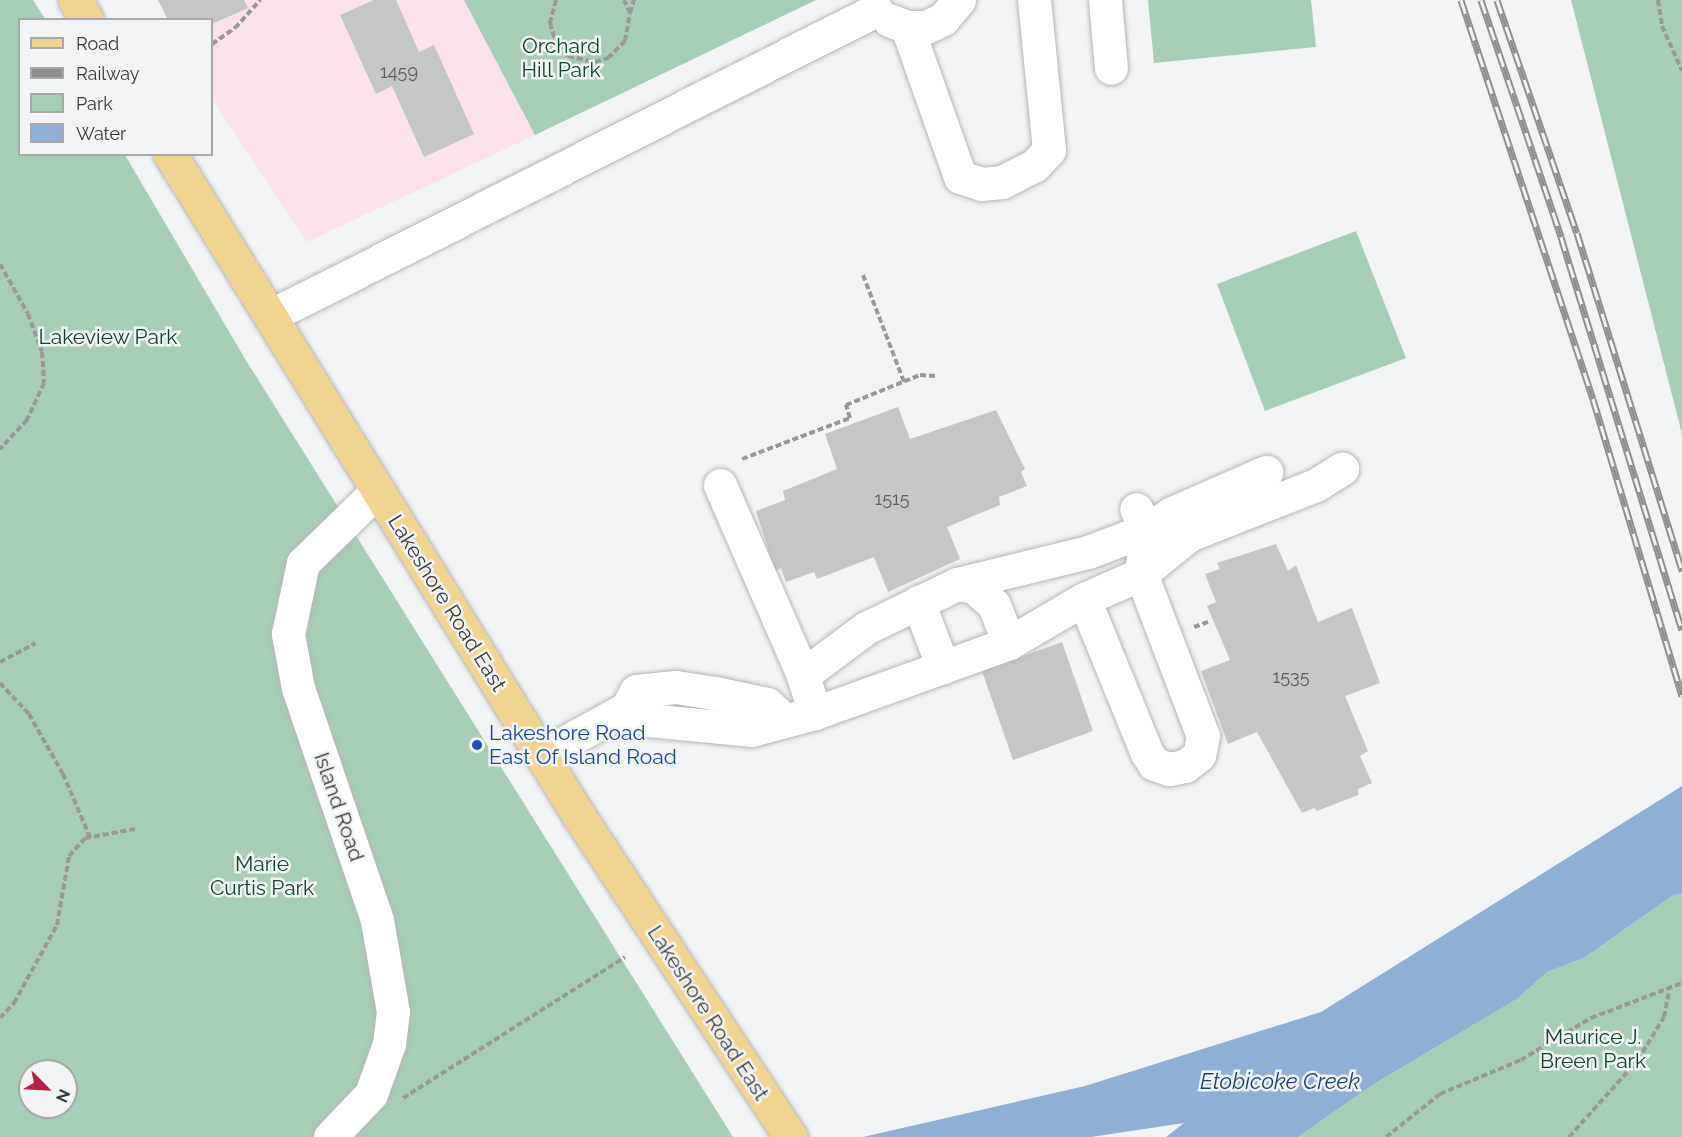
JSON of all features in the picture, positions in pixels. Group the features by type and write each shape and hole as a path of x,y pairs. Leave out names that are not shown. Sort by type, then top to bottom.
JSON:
{"main road":[{"path":"75,0 86,18"},
{"name":"Lakeshore Road East","path":"171,156 542,755 790,1137"}],"street":[{"path":"907,27 943,19 959,0"},
{"path":"270,316 873,5 907,27 960,177 981,184 1002,182 1034,166 1049,150 1034,0"},
{"path":"1105,0 1110,68"},
{"path":"542,755 627,708 636,691 676,687 767,704 800,717 943,667 1009,643 1084,599 1142,574 1189,535 1316,485 1342,470"},
{"path":"803,675 866,628 957,584 1088,552 1141,520 1172,513 1266,472"},
{"path":"720,485 803,675 800,717"},
{"name":"Island Road","path":"330,1137 362,1107 382,1071 389,1044 390,983 377,920 298,688 288,634 303,563 377,491"},
{"path":"1084,599 1150,759 1168,769 1185,766 1199,755 1201,726 1142,574 1141,520"},
{"path":"957,584 974,587 994,605 1009,643"},
{"path":"918,602 943,667"}],"path":[{"path":"213,43 235,28 260,0"},
{"path":"556,0 552,34 568,56 581,61 608,58 620,49 630,27 630,14 634,0"},
{"path":"624,0 630,14"},
{"path":"1658,0 1662,26 1682,71"},
{"path":"0,264 28,314 42,352 44,383 27,420 0,448"},
{"path":"863,276 904,382"},
{"path":"742,459 850,418 846,405 920,375 936,376"},
{"path":"0,662 35,643"},
{"path":"0,683 29,714 63,774 90,837"},
{"path":"0,1018 14,1003 57,925 69,856 90,837 135,829"},
{"path":"362,1107 391,1105 416,1092 625,957"},
{"path":"1386,1137 1440,1094 1521,1060 1591,1018 1669,991 1682,982"},
{"path":"1569,1137 1638,1060 1664,1017 1669,991"}],"shaded area":[{"path":"247,0 464,0 535,135 307,242 213,101 213,19"}],"green space":[{"name":"Marie Curtis Park","path":"0,0 33,0 44,18 18,18 18,156 126,156 244,357 733,1137 0,1137"},
{"name":"Orchard Hill Park","path":"464,0 816,0 535,135"},
{"path":"1148,0 1311,0 1316,47 1154,63"},
{"path":"1571,0 1682,0 1682,434"},
{"path":"1356,231 1406,358 1265,411 1217,284"},
{"name":"Maurice J. Breen Park","path":"1682,893 1682,1137 1298,1137 1374,1084 1517,999 1547,972 1584,958 1672,896"}],"water":[{"name":"Etobicoke Creek","path":"1682,786 1682,893 1672,896 1584,958 1547,972 1517,999 1374,1084 1298,1137 1166,1137 1184,1123 1091,1137 863,1137 1085,1086 1321,1012"}],"building":[{"path":"158,0 244,0 248,8 213,24 213,18 167,18"},
{"path":"374,0 396,0 419,52 434,45 474,134 424,157 392,86 376,94 340,15"},
{"path":"898,407 910,439 996,410 1025,469 1021,472 1027,486 999,497 1000,505 947,527 960,559 888,592 874,557 817,579 814,572 786,582 781,568 775,571 756,511 785,500 783,491 837,469 825,434"},
{"path":"1276,544 1288,571 1296,565 1318,622 1352,608 1380,683 1345,696 1368,751 1360,756 1372,783 1358,789 1358,795 1317,811 1314,808 1302,813 1257,732 1228,744 1201,671 1230,660 1207,606 1216,602 1205,574 1220,569 1217,563"},
{"path":"1062,642 1093,731 1013,760 982,671"}],"railway":[{"path":"1461,0 1593,399 1682,696"},
{"path":"1481,0 1561,237 1682,630"},
{"path":"1497,0 1577,233 1682,571"}],"place":[{"name":"Lakeshore Road East Of Island Road","path":"477,745"}],"park label":[{"name":"Lakeview Park","path":"108,337"}]}
